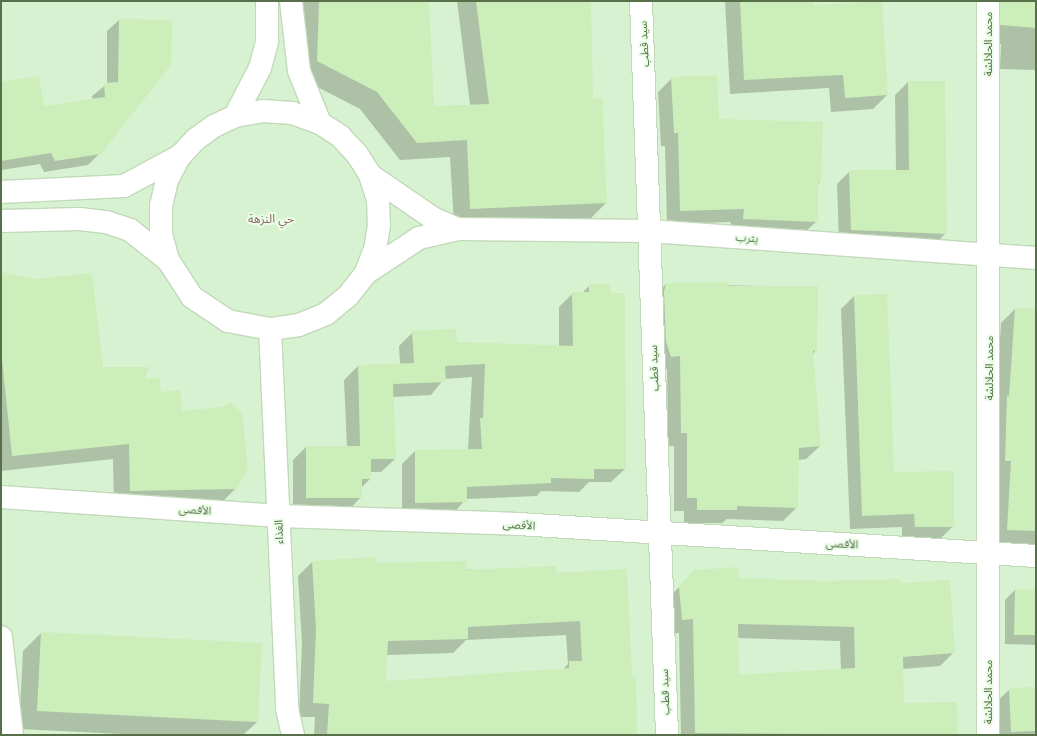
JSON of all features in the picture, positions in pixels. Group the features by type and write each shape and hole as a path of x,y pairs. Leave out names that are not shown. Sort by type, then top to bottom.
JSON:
{"street":[{"path":"235,116 260,68 267,42 267,1"},
{"path":"291,1 299,71 320,123"},
{"name":"سيد قطب","path":"641,1 646,79 649,231 667,735"},
{"name":"محمد الحلالشة","path":"988,1 988,735"},
{"path":"1,221 80,219 106,222 130,230 168,260 192,296 228,321 270,329 299,325 326,314 348,296 366,273 375,249 379,224 378,200 370,175 357,154 340,136 320,123 292,113 271,111 235,116 214,126 196,139 180,156 167,180 161,206 161,234 168,260"},
{"path":"1,192 124,186 180,156"},
{"path":"370,175 434,219 458,230"},
{"path":"366,273 419,238 458,230"},
{"name":"يثرب","path":"458,230 649,231 1036,258"},
{"name":"الغذاء","path":"270,329 287,709 293,735"},
{"name":"الأقصى","path":"1,496 279,516 659,533 1036,556"},
{"path":"1,637 12,735"}],"shaded area":[{"path":"1,1 1036,1 1036,735 1,735"}],"building":[{"path":"319,1 429,1 434,106 489,104 476,1 591,1 593,98 602,98 607,203 470,209 467,140 417,143 377,92 317,61"},
{"path":"740,1 814,1 814,5 882,1 888,95 845,98 843,75 744,80"},
{"path":"1000,1 1036,1 1036,28 1000,25"},
{"path":"119,19 172,20 171,65 101,154 55,161 51,153 1,161 1,82 39,76 44,106 105,97 104,83 118,82"},
{"path":"717,75 719,119 823,122 821,183 818,183 818,222 743,219 744,209 680,211 678,133 674,133 671,77"},
{"path":"908,81 945,81 947,234 851,230 849,170 909,170"},
{"path":"1,272 36,279 92,273 103,367 149,367 145,379 159,378 161,392 180,390 182,411 220,407 231,403 242,413 248,469 236,489 130,491 129,444 12,456 1,350"},
{"path":"730,282 729,286 818,286 817,351 813,351 821,446 799,448 798,508 737,506 737,510 697,510 697,498 687,498 687,433 681,433 680,356 671,357 666,341 664,292 666,283"},
{"path":"589,284 609,284 612,293 625,293 626,469 594,469 594,479 551,478 551,483 467,487 467,502 415,503 415,450 482,449 480,418 483,418 485,364 445,366 446,382 393,384 396,459 371,459 371,479 362,479 362,498 306,498 306,446 360,446 358,365 414,363 412,331 456,329 457,342 573,346 572,292 589,292"},
{"path":"887,294 894,472 954,471 954,527 915,527 914,514 862,516 854,295"},
{"path":"1015,308 1036,309 1036,531 1007,530 1011,461 1005,461 1007,395 1009,396"},
{"path":"375,557 375,563 466,561 466,570 556,566 556,573 627,569 632,676 636,676 637,735 327,735 329,704 313,703 316,629 312,561","holes":["580,621 582,661 569,661 569,668 386,681 388,641 468,639 468,627"]},
{"path":"738,567 739,578 825,581 900,579 900,583 950,580 955,653 903,657 904,703 957,702 958,735 695,733 693,619 682,620 679,587 694,570","holes":["738,624 854,627 855,668 739,675"]},
{"path":"1015,589 1036,590 1036,635 1014,635"},
{"path":"41,632 262,643 258,722 37,711"},
{"path":"1036,687 1036,731 1011,732 1009,688"}],"district":[{"name":"حي النزهة","path":"271,219"}]}
